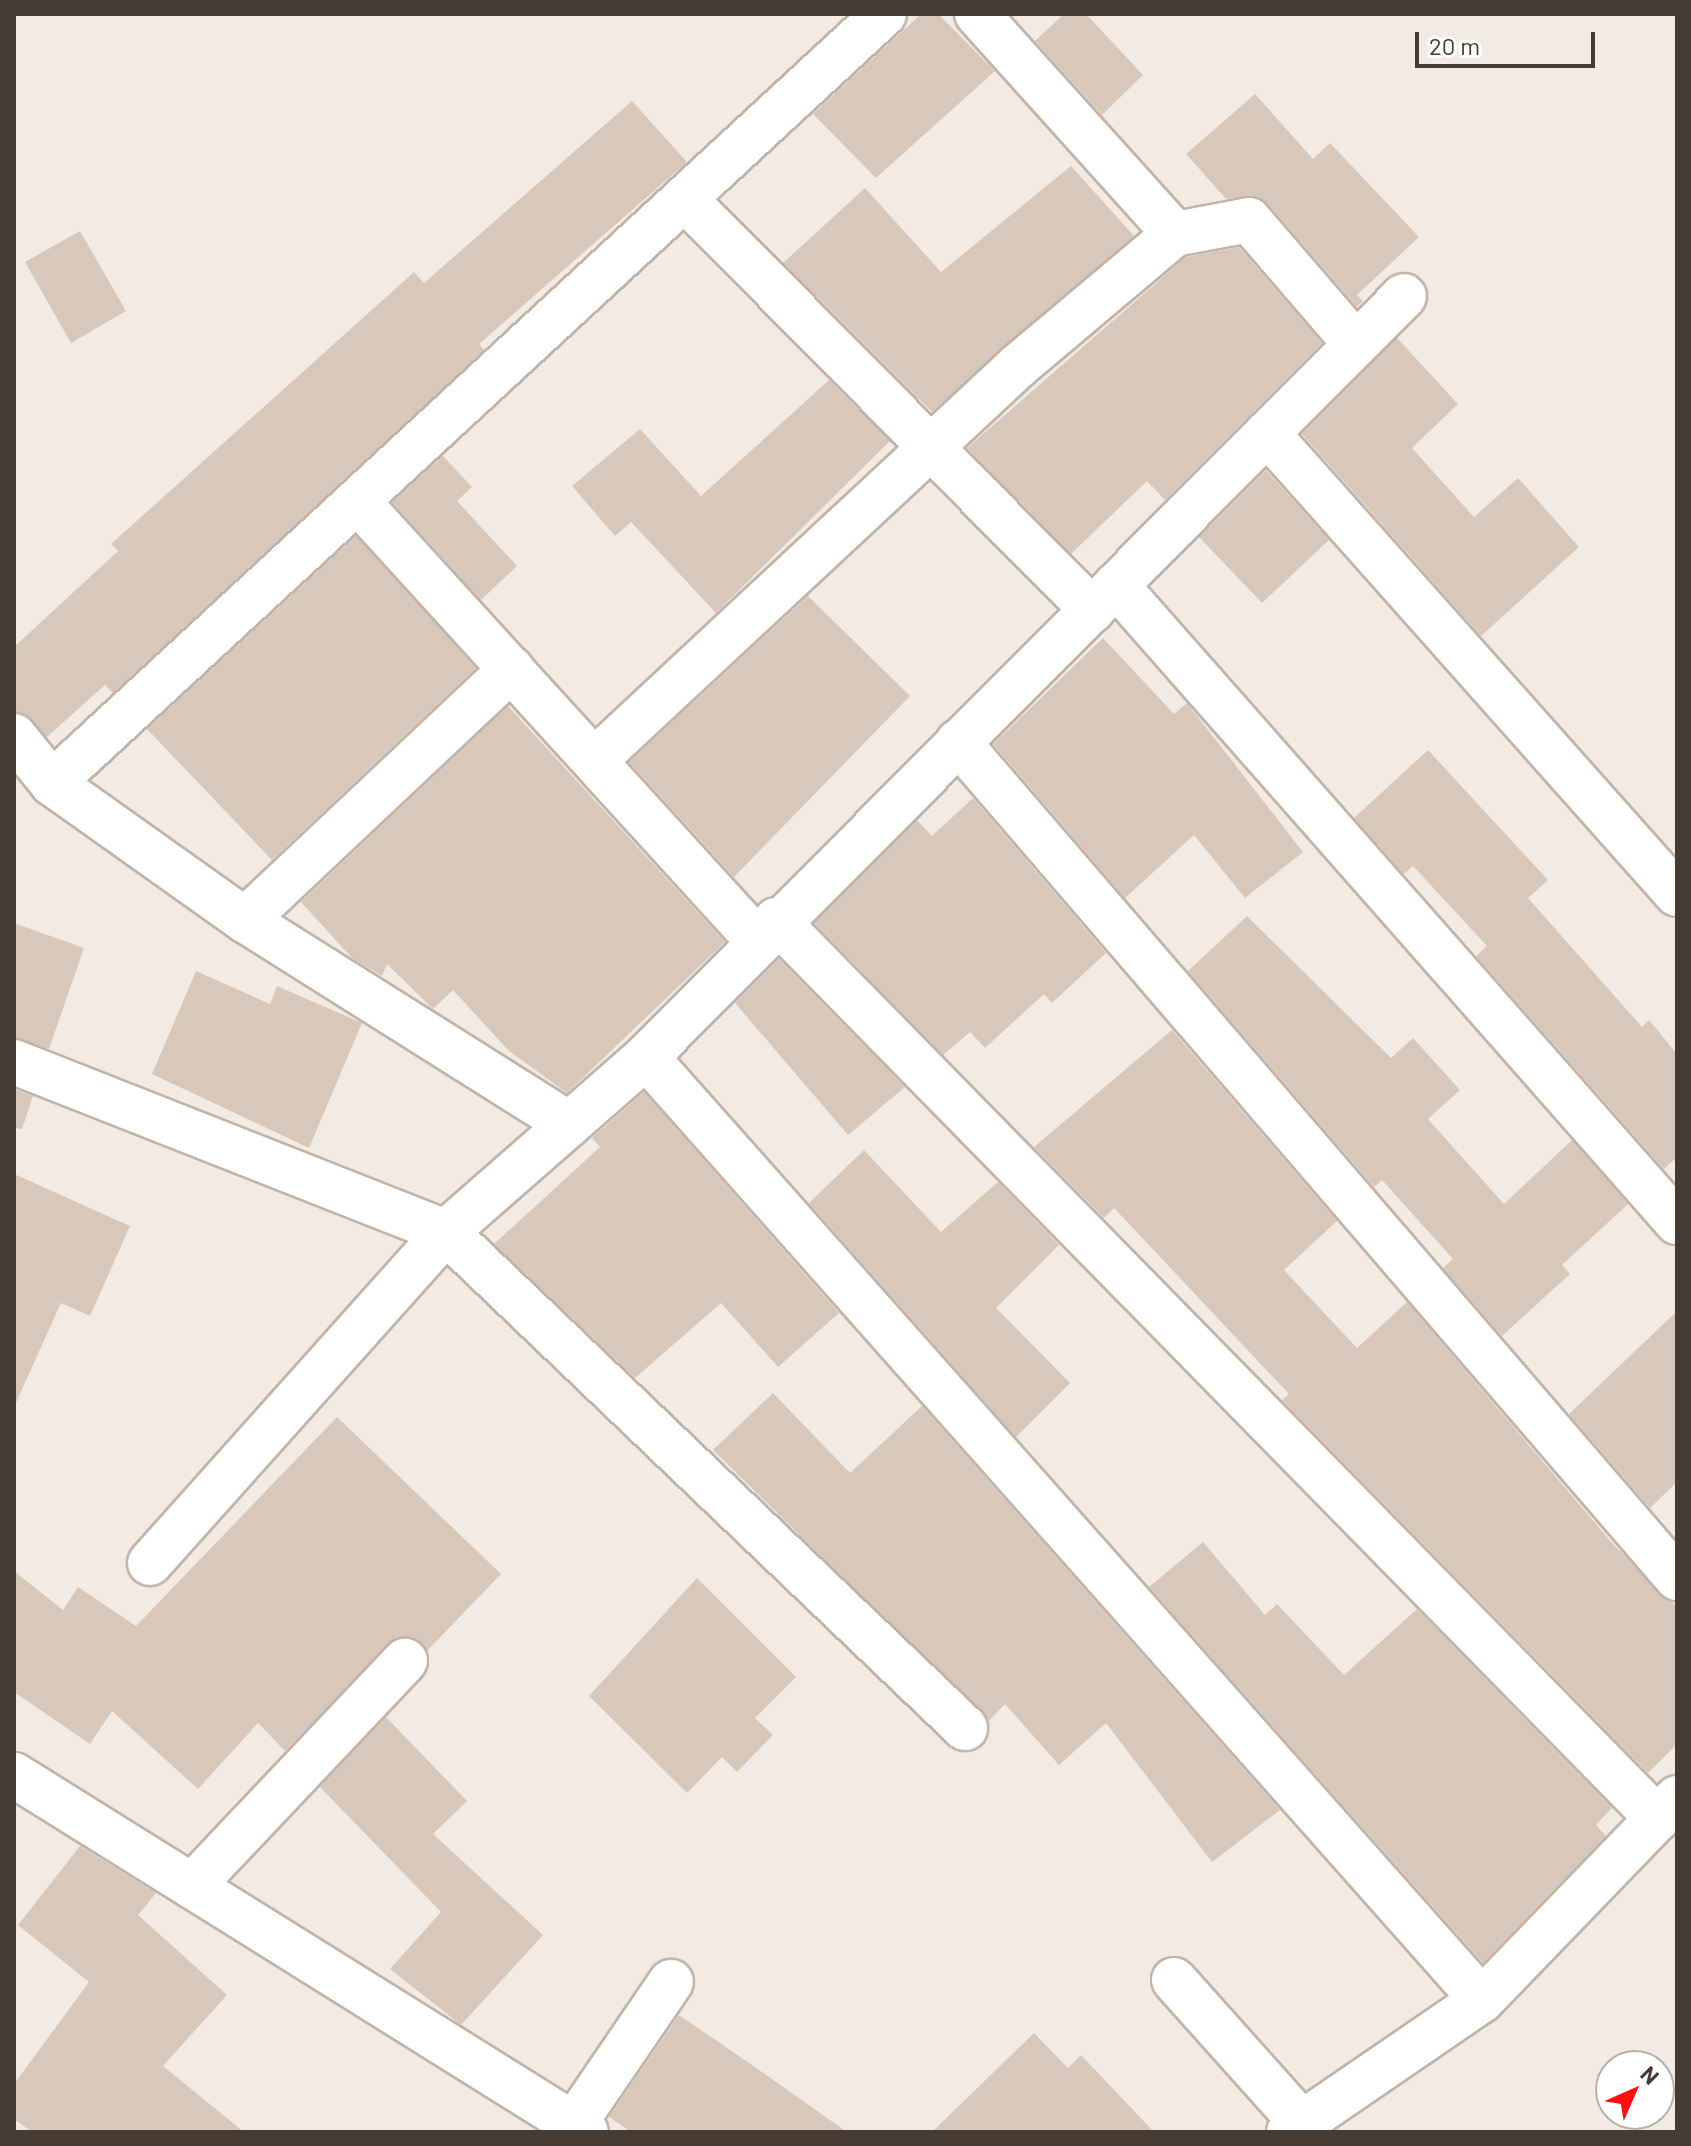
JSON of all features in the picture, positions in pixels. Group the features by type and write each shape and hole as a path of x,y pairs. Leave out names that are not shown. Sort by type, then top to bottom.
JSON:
{"street":[{"path":"52,783 360,504 884,14"},
{"path":"977,14 1175,234"},
{"path":"686,200 927,451 1104,598 1677,1222"},
{"path":"597,758 927,451 1175,234 1249,220 1354,342"},
{"path":"150,1563 446,1232 646,1057 767,931 1104,598 1354,342 1404,296"},
{"path":"1267,433 1677,894"},
{"path":"360,504 511,669 767,931 1667,1809 1482,2000 1295,2127 1174,1980"},
{"path":"245,920 511,669"},
{"path":"14,736 52,783 245,920 569,1124"},
{"path":"958,742 1677,1578"},
{"path":"646,1057 1482,2000"},
{"path":"14,1062 446,1232 965,1728"},
{"path":"192,1886 405,1661"},
{"path":"14,1775 580,2128 671,1982"}],"building":[{"path":"921,14 938,14 995,71 876,178 813,114"},
{"path":"1064,14 1086,14 1143,75 1102,115 1035,41"},
{"path":"1255,94 1313,159 1330,143 1419,237 1357,295 1363,301 1357,307 1268,204 1256,196 1226,199 1186,154"},
{"path":"632,101 687,162 479,344 484,350 113,693 105,685 47,737 14,712 14,647 118,551 111,544 414,272 424,283"},
{"path":"1071,166 1134,236 932,412 783,263 865,188 941,272"},
{"path":"80,231 126,311 71,343 25,262"},
{"path":"1239,247 1322,343 1165,500 1147,481 1071,554 967,448 1186,257"},
{"path":"1397,338 1458,404 1412,448 1474,517 1518,478 1579,547 1481,636 1302,434"},
{"path":"829,380 890,441 716,613 631,522 615,536 572,486 640,429 701,496"},
{"path":"443,456 472,487 457,501 517,566 481,600 392,502"},
{"path":"1266,470 1329,540 1262,603 1199,537"},
{"path":"356,536 476,668 272,860 147,729"},
{"path":"808,596 910,696 734,877 629,762"},
{"path":"1103,638 1174,714 1187,703 1303,852 1245,898 1194,835 1125,898 993,744"},
{"path":"508,706 725,942 567,1093 509,1051 453,990 433,1009 387,964 382,976 352,958 301,902"},
{"path":"1428,750 1548,880 1528,898 1642,1027 1649,1020 1677,1054 1677,1157 1664,1169 1476,956 1487,946 1413,866 1404,874 1354,818"},
{"path":"973,798 1106,953 1052,1003 1044,994 985,1048 970,1032 943,1055 814,923 917,820 932,836"},
{"path":"1247,916 1391,1058 1413,1038 1460,1090 1428,1119 1504,1204 1572,1140 1628,1204 1562,1265 1570,1274 1502,1336 1443,1268 1453,1259 1382,1180 1374,1187 1188,971"},
{"path":"14,923 84,948 49,1049 14,1038"},
{"path":"779,959 905,1087 848,1135 735,1003"},
{"path":"196,971 270,1004 277,986 362,1023 309,1148 152,1074"},
{"path":"1172,1030 1337,1221 1284,1270 1357,1348 1407,1302 1613,1544 1677,1607 1677,1744 1648,1773 1282,1400 1289,1394 1114,1208 1104,1218 1034,1147"},
{"path":"14,1089 33,1096 22,1129 14,1128"},
{"path":"644,1092 839,1313 778,1367 721,1303 635,1378 494,1244 600,1147 592,1138"},
{"path":"864,1150 941,1232 998,1182 1059,1245 996,1308 1070,1383 1016,1437 809,1203"},
{"path":"14,1174 130,1226 90,1316 61,1303 14,1407"},
{"path":"1677,1311 1677,1482 1650,1508 1569,1414"},
{"path":"773,1393 850,1473 922,1406 1280,1810 1212,1862 1106,1723 1059,1765 1005,1704 989,1721 713,1450"},
{"path":"337,1417 501,1574 427,1651 412,1637 397,1637 285,1751 258,1723 198,1789 112,1711 90,1744 14,1692 14,1571 63,1610 78,1587 136,1626"},
{"path":"1203,1542 1265,1615 1277,1604 1344,1675 1417,1609 1612,1808 1596,1825 1606,1836 1483,1963 1149,1587"},
{"path":"697,1578 796,1677 755,1718 773,1735 737,1772 722,1757 687,1793 589,1696"},
{"path":"386,1717 467,1801 433,1834 543,1935 461,2025 390,1969 441,1912 320,1787"},
{"path":"80,1846 156,1893 138,1915 227,1995 163,2066 244,2132 32,2132 14,2119 14,2084 89,1982 18,1925"},
{"path":"679,2015 847,2132 631,2132 609,2117"},
{"path":"1034,2033 1068,2068 1081,2055 1154,2132 932,2132"}]}
